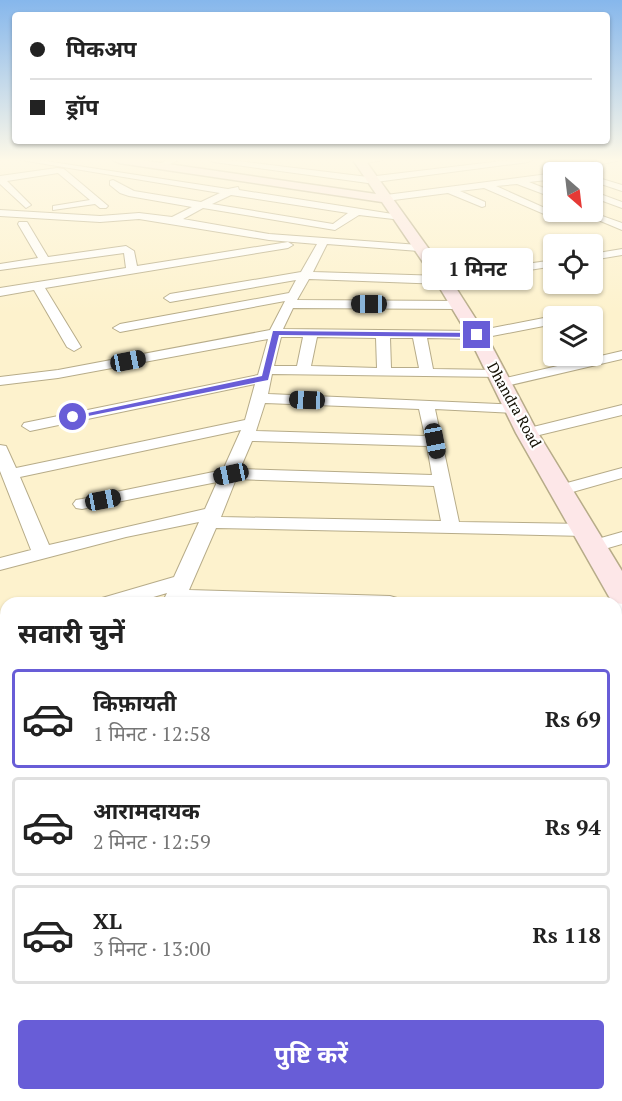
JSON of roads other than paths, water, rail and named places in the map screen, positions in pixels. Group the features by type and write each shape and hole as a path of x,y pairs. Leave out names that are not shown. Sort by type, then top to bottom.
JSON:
{"street":[{"path":"14,214 31,211"},
{"path":"81,211 88,218"},
{"path":"108,211 115,218"},
{"path":"173,220 191,211"},
{"path":"236,211 341,228 358,211"},
{"path":"366,211 399,218"},
{"name":"Dhandra Road","path":"395,211 443,280 477,335 527,433 622,595"},
{"path":"0,213 88,218 139,216 318,245 420,249"},
{"path":"603,220 622,227"},
{"path":"23,224 45,261"},
{"path":"369,233 420,249"},
{"path":"0,292 242,253 318,245"},
{"path":"176,594 250,430 278,324 306,275 318,245"},
{"path":"0,267 126,249 129,251 132,270"},
{"path":"603,255 622,252"},
{"path":"242,253 259,266"},
{"path":"609,254 622,260"},
{"path":"170,298 306,275 443,280 543,265"},
{"path":"38,286 74,347"},
{"path":"120,328 290,300 322,321 382,333 477,335 543,322"},
{"path":"1,374 58,374 276,333 322,321 457,305"},
{"path":"303,371 322,321"},
{"path":"382,333 384,372"},
{"path":"419,334 427,372"},
{"path":"30,426 266,374 303,371 427,372 499,379 622,355"},
{"path":"260,398 516,408"},
{"path":"426,404 451,527"},
{"path":"527,433 622,410"},
{"path":"10,474 250,430 435,441"},
{"path":"0,450 42,553"},
{"path":"562,490 622,473"},
{"path":"82,504 231,474 442,481"},
{"path":"0,564 42,553 212,518 451,527 589,538 622,538"},
{"path":"154,597 176,594 247,597"}]}
